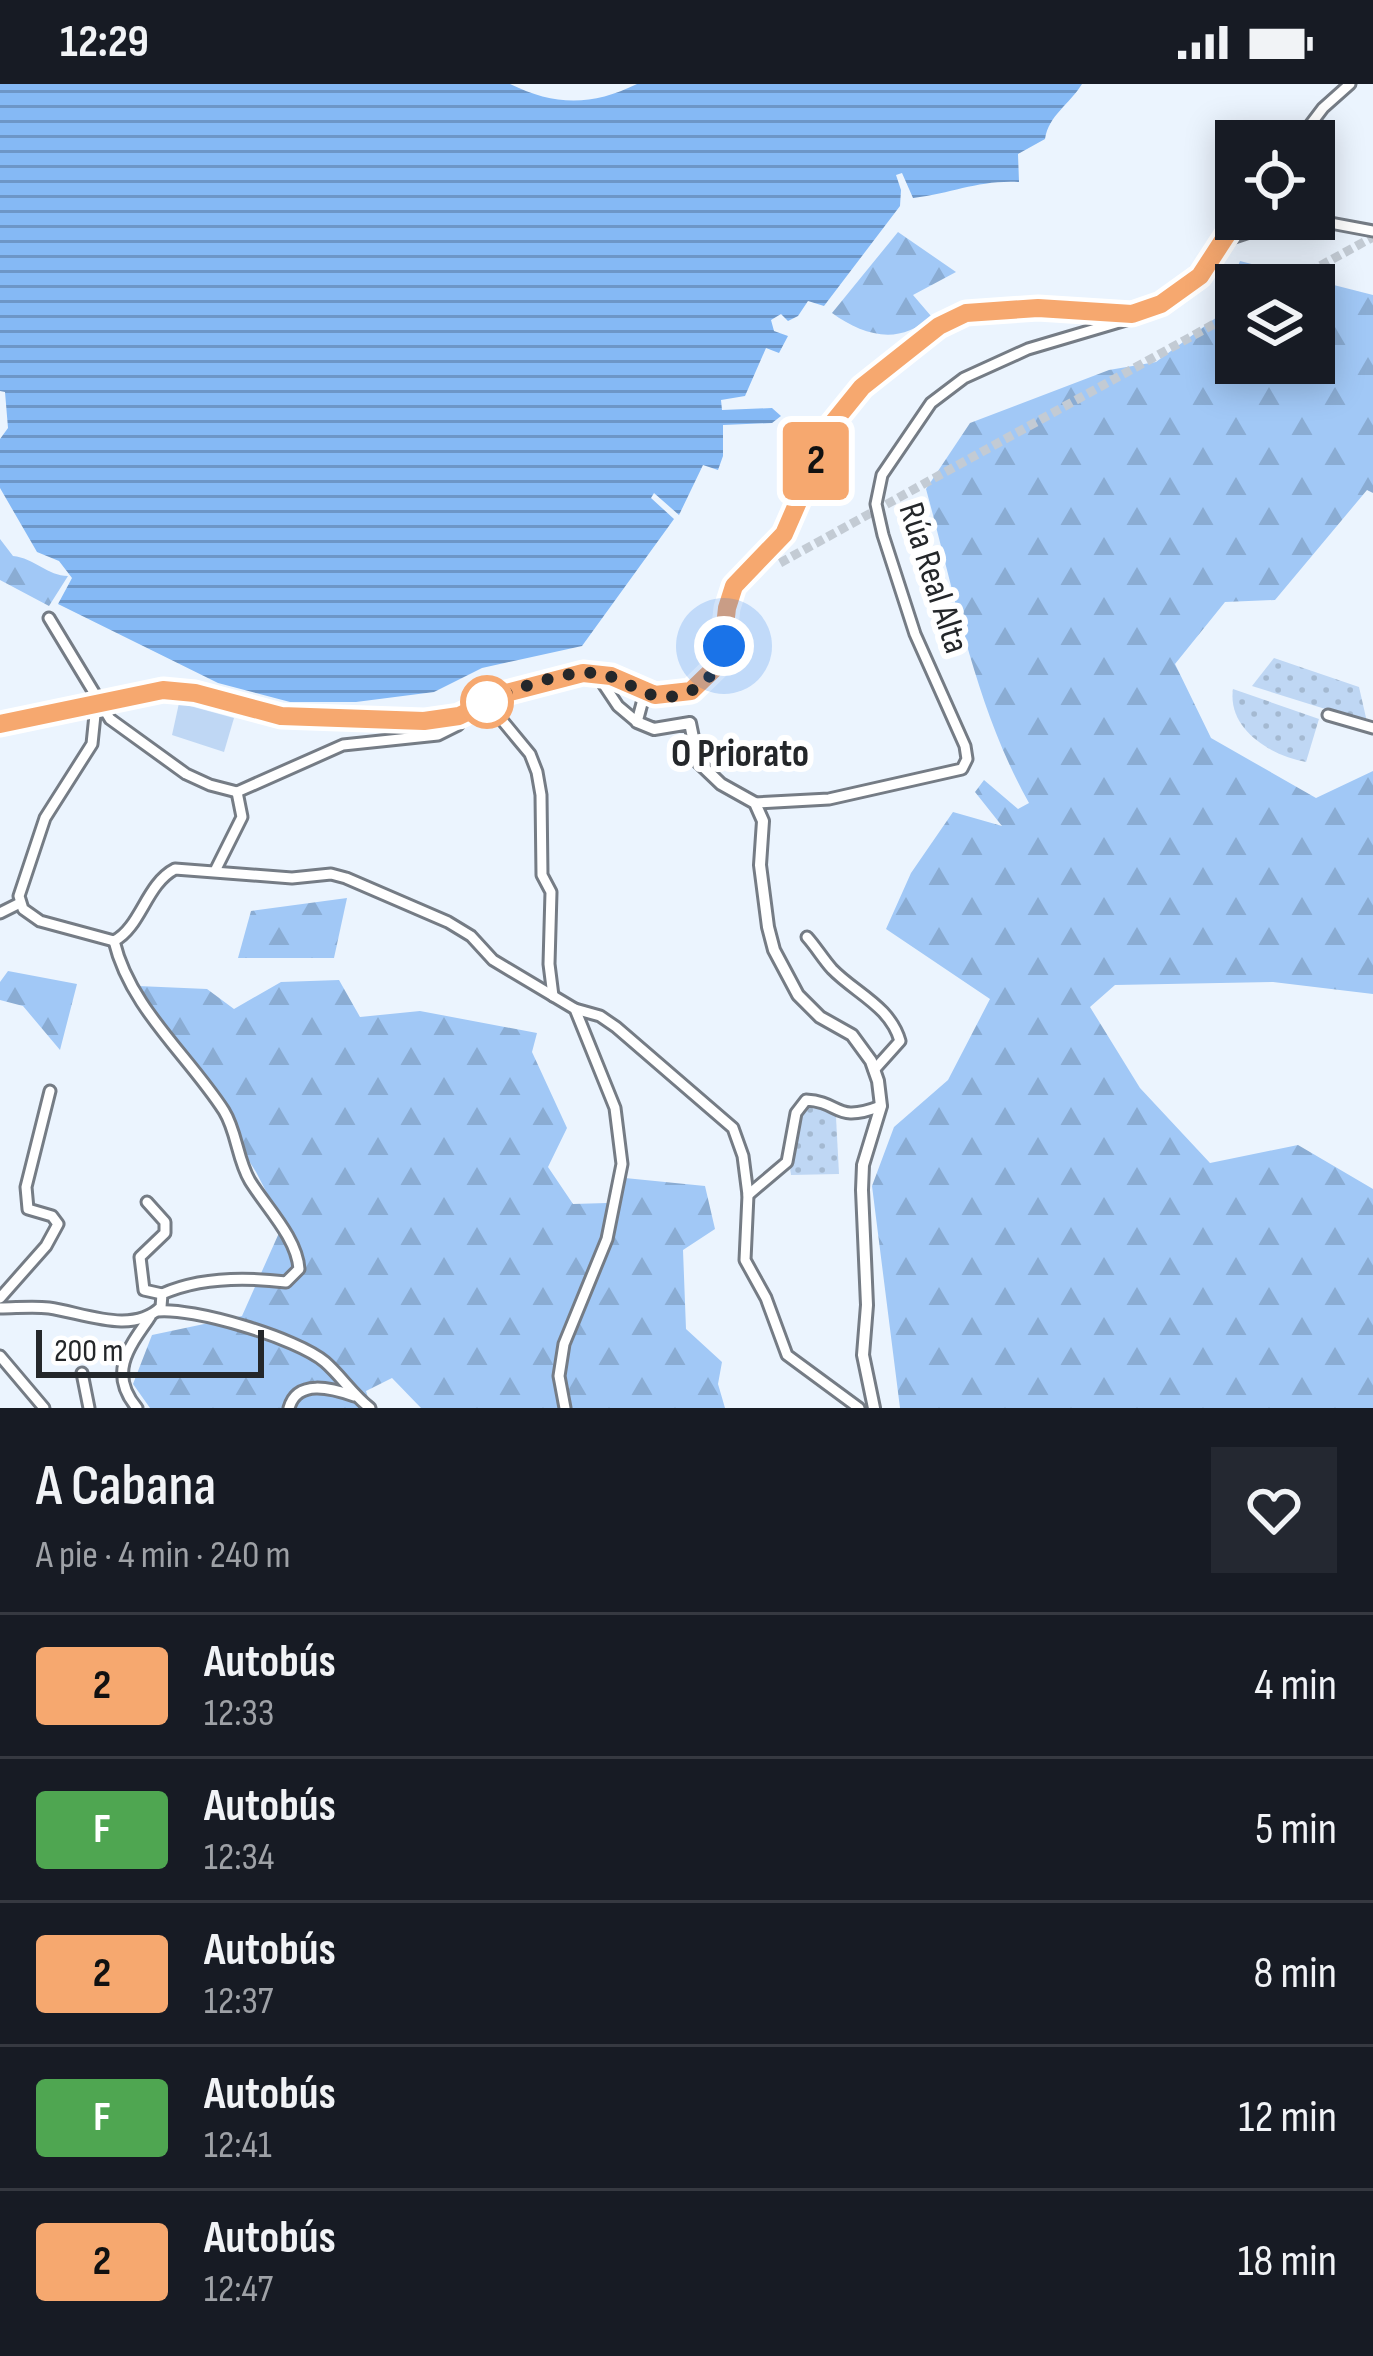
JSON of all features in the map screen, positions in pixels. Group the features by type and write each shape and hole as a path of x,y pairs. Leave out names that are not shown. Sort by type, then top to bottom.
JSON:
{"main road":[{"path":"0,724 178,691 257,711 314,719 424,721 459,716 516,690 596,673 645,692 686,693 704,682 721,662"}],"street":[{"path":"1314,120 1350,84"},
{"path":"1335,224 1373,231"},
{"name":"Rúa Real Alta","path":"755,803 829,799 962,769 967,760 964,746 915,634 883,535 876,504 882,475 931,403 964,378 1028,349 1126,320 1181,292 1200,276 1225,240"},
{"path":"721,662 734,586 784,534 832,424 862,387 939,326 966,313 1038,308 1132,314"},
{"path":"49,618 110,719 186,774 237,792 343,745 438,735 458,725 459,716"},
{"path":"596,673 618,706 637,722 654,729 690,723 698,762 721,784 755,803 763,821 762,896 774,950 803,1003 852,1035 874,1070 881,1106 863,1165 867,1304 863,1355 874,1408"},
{"path":"637,722 645,692"},
{"path":"487,702 530,754 537,772 542,875 551,892 549,964 554,996"},
{"path":"0,914 20,903 45,818 92,744 99,704"},
{"path":"1328,715 1373,728"},
{"path":"215,871 242,817 237,792"},
{"path":"20,903 40,921 114,941 125,934 168,872 190,868 292,878 331,874 448,922 471,936 493,961 616,1027 725,1119 738,1138 748,1195 745,1260 766,1298 787,1354 859,1408"},
{"path":"807,937 899,1033 900,1041 874,1070"},
{"path":"114,941 131,984 225,1113 246,1175 299,1264 294,1278 286,1282 233,1279 162,1294 144,1290 140,1258 165,1233 165,1222 147,1202"},
{"path":"565,1408 560,1376 564,1344 607,1239 622,1164 615,1108 575,1009"},
{"path":"0,1298 38,1257 58,1224 52,1216 28,1209 26,1186 50,1091"},
{"path":"748,1195 787,1162 796,1113 806,1100 841,1114 881,1106"},
{"path":"137,1408 123,1386 122,1362 162,1294"},
{"path":"0,1308 46,1307 106,1322 154,1314 260,1329 325,1361 370,1408"},
{"path":"0,1356 44,1408"},
{"path":"82,1373 89,1408"},
{"path":"289,1408 294,1394 308,1388 358,1399"}],"shaded area":[{"path":"0,84 510,84 542,96 574,100 637,84 1082,84 1055,117 1045,139 1018,154 1019,182 913,198 902,173 896,175 900,206 824,306 808,301 798,316 788,321 781,314 771,320 774,331 788,336 779,353 766,348 745,396 721,400 722,410 772,408 781,416 772,423 723,425 718,470 703,465 679,515 654,493 651,498 674,519 582,646 482,668 434,692 356,702 290,702 218,683 58,604 72,578 59,561 37,552 0,488 0,439 8,428 5,392 0,391"},
{"path":"1274,658 1359,687 1367,722 1252,686"},
{"path":"1233,689 1319,719 1306,762 1279,754 1244,729 1233,704"},
{"path":"179,703 234,718 224,752 172,735"},
{"path":"813,1102 836,1117 839,1174 791,1175 793,1134 800,1116"}],"green space":[{"path":"898,232 956,272 913,295 931,316 907,331 882,334 832,313"},
{"path":"1335,285 1373,295 1373,493 1367,490 1275,600 1225,602 1175,664 1211,738 1316,798 1373,771 1373,994 1273,982 1115,985 1090,1007 1140,1088 1210,1163 1298,1145 1373,1189 1373,1408 900,1408 872,1186 894,1127 948,1080 990,999 886,929 911,873 953,812 1002,826 975,792 984,780 1018,809 1029,803 980,689 926,489 970,423 1109,370 1156,362 1215,318 1215,384 1335,384"},
{"path":"0,539 13,556 68,576 49,606 0,580"},
{"path":"347,898 334,958 238,958 251,911"},
{"path":"8,971 77,984 60,1050 23,1006 0,1000 0,982"},
{"path":"339,980 360,1017 420,1011 537,1033 532,1052 567,1128 548,1167 573,1204 607,1203 625,1178 705,1186 715,1229 683,1250 686,1329 722,1362 718,1384 725,1408 421,1408 392,1378 366,1391 371,1408 150,1408 133,1384 152,1335 242,1316 283,1224 256,1172 138,986 207,989 234,1009 281,982"}],"tunnel":[{"path":"1324,264 1373,237"},
{"path":"780,563 1215,324"}],"bus line":[{"name":"2","path":"0,724 163,690 195,693 281,716 424,721 459,716 506,693 583,673 611,676 655,695 691,691 721,662 734,586 784,534 832,424 862,387 939,326 966,313 1038,308 1132,314 1148,310 1200,276 1225,240"}],"district":[{"name":"O Priorato","path":"740,754"}],"route":[{"path":"487,702 583,673 611,676 655,695 680,695 711,675 721,662 724,646"}]}
